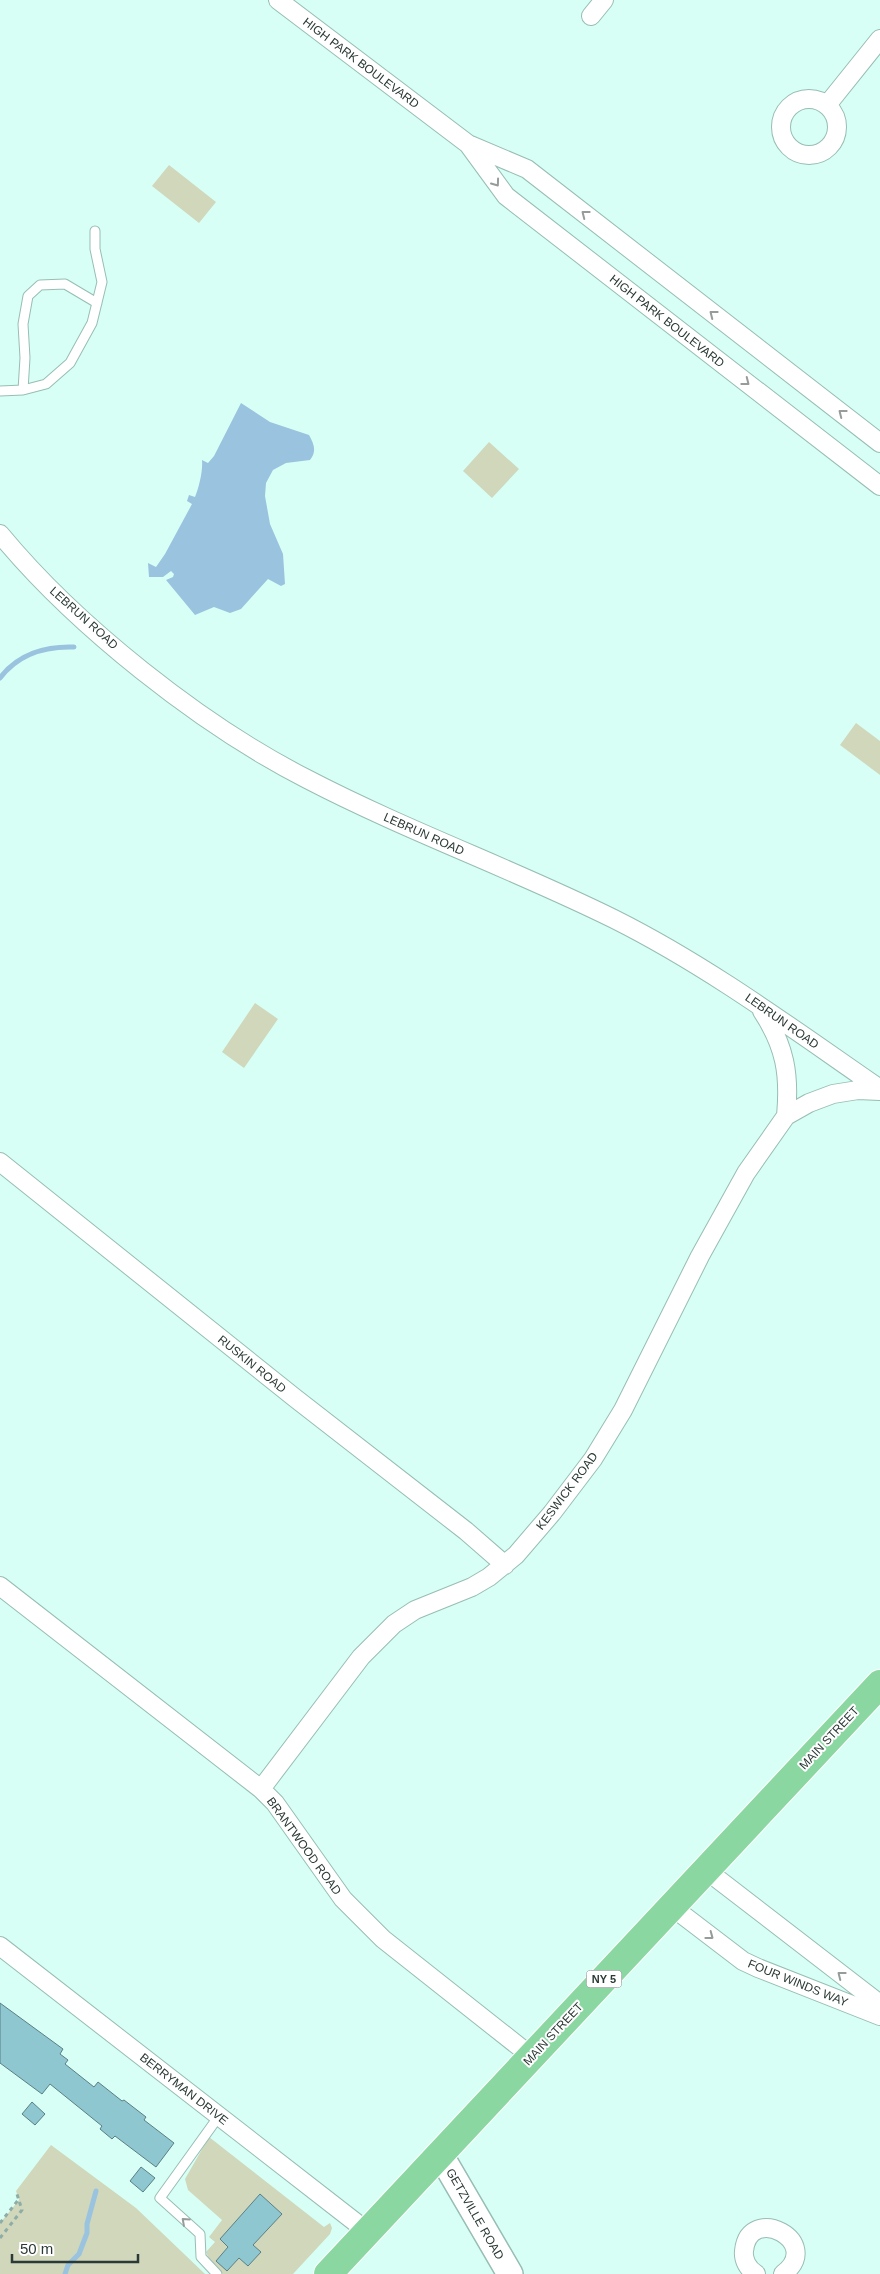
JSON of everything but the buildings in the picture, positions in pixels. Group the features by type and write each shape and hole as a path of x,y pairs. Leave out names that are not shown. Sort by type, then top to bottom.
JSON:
{"main road":[{"name":"MAIN STREET","path":"328,2274 880,1684"}],"street":[{"name":"HIGH PARK BOULEVARD","path":"278,0 468,144 527,169 880,443"},
{"path":"591,16 604,0"},
{"path":"827,105 880,39"},
{"name":"HIGH PARK BOULEVARD","path":"468,144 506,196 880,486"},
{"name":"LEBRUN ROAD","path":"0,534 34,572 113,645 180,699 257,751 310,781 390,820 613,919 670,948 757,1004 880,1090"},
{"name":"KESWICK ROAD","path":"757,1004 773,1028 784,1057 789,1086 786,1116"},
{"name":"KESWICK ROAD","path":"261,1789 361,1657 394,1624 415,1610 472,1587 505,1565 552,1513 593,1459 623,1410 700,1256 746,1173 786,1116 809,1103 833,1094 858,1090 880,1090"},
{"name":"RUSKIN ROAD","path":"0,1162 466,1531 505,1565"},
{"name":"BRANTWOOD ROAD","path":"0,1586 261,1789 275,1804 344,1899 383,1939 532,2056"},
{"name":"FOUR WINDS WAY","path":"706,1870 880,2004"},
{"name":"FOUR WINDS WAY","path":"671,1906 743,1961 880,2016"},
{"name":"BERRYMAN DRIVE","path":"0,1946 368,2232"},
{"name":"GETZVILLE ROAD","path":"440,2154 510,2274"},
{"path":"746,2271 744,2250 751,2235 758,2230 774,2228 788,2236 794,2251 790,2267 783,2274"}],"lane":[{"path":"0,391 23,390 46,384 70,362 92,323 102,282 95,249 95,230"},
{"path":"23,390 25,358 22,324 28,296 40,285 65,284 97,303"},
{"path":"217,2274 201,2257 200,2234 160,2198 219,2116"}],"path":[{"path":"0,2237 22,2210 16,2191"},
{"path":"0,2223 19,2199"}],"green space":[{"path":"169,165 216,202 199,223 152,186"},
{"path":"489,442 519,469 492,498 463,471"},
{"path":"856,723 880,741 880,775 840,745"},
{"path":"255,1003 278,1019 244,1068 222,1052"},
{"path":"209,2137 324,2227 330,2223 332,2228 330,2234 293,2274 223,2274 210,2261 206,2252 215,2242 209,2237 222,2220 188,2190 185,2179"},
{"path":"51,2145 136,2208 205,2274 0,2274 0,2223 19,2200 16,2191"}],"water":[{"path":"241,403 270,422 309,435 313,444 314,454 310,460 286,463 273,470 266,483 265,496 270,524 283,554 285,584 281,586 268,579 241,609 230,613 214,607 195,615 166,580 173,577 174,574 171,571 163,577 149,577 148,563 156,567 165,554 192,504 187,501 189,495 195,497 202,469 202,460 208,463 214,456"}],"waterway":[{"path":"0,678 15,663 33,653 53,648 74,647"},
{"path":"65,2274 68,2265 79,2254 87,2233 87,2224 96,2191"}]}
